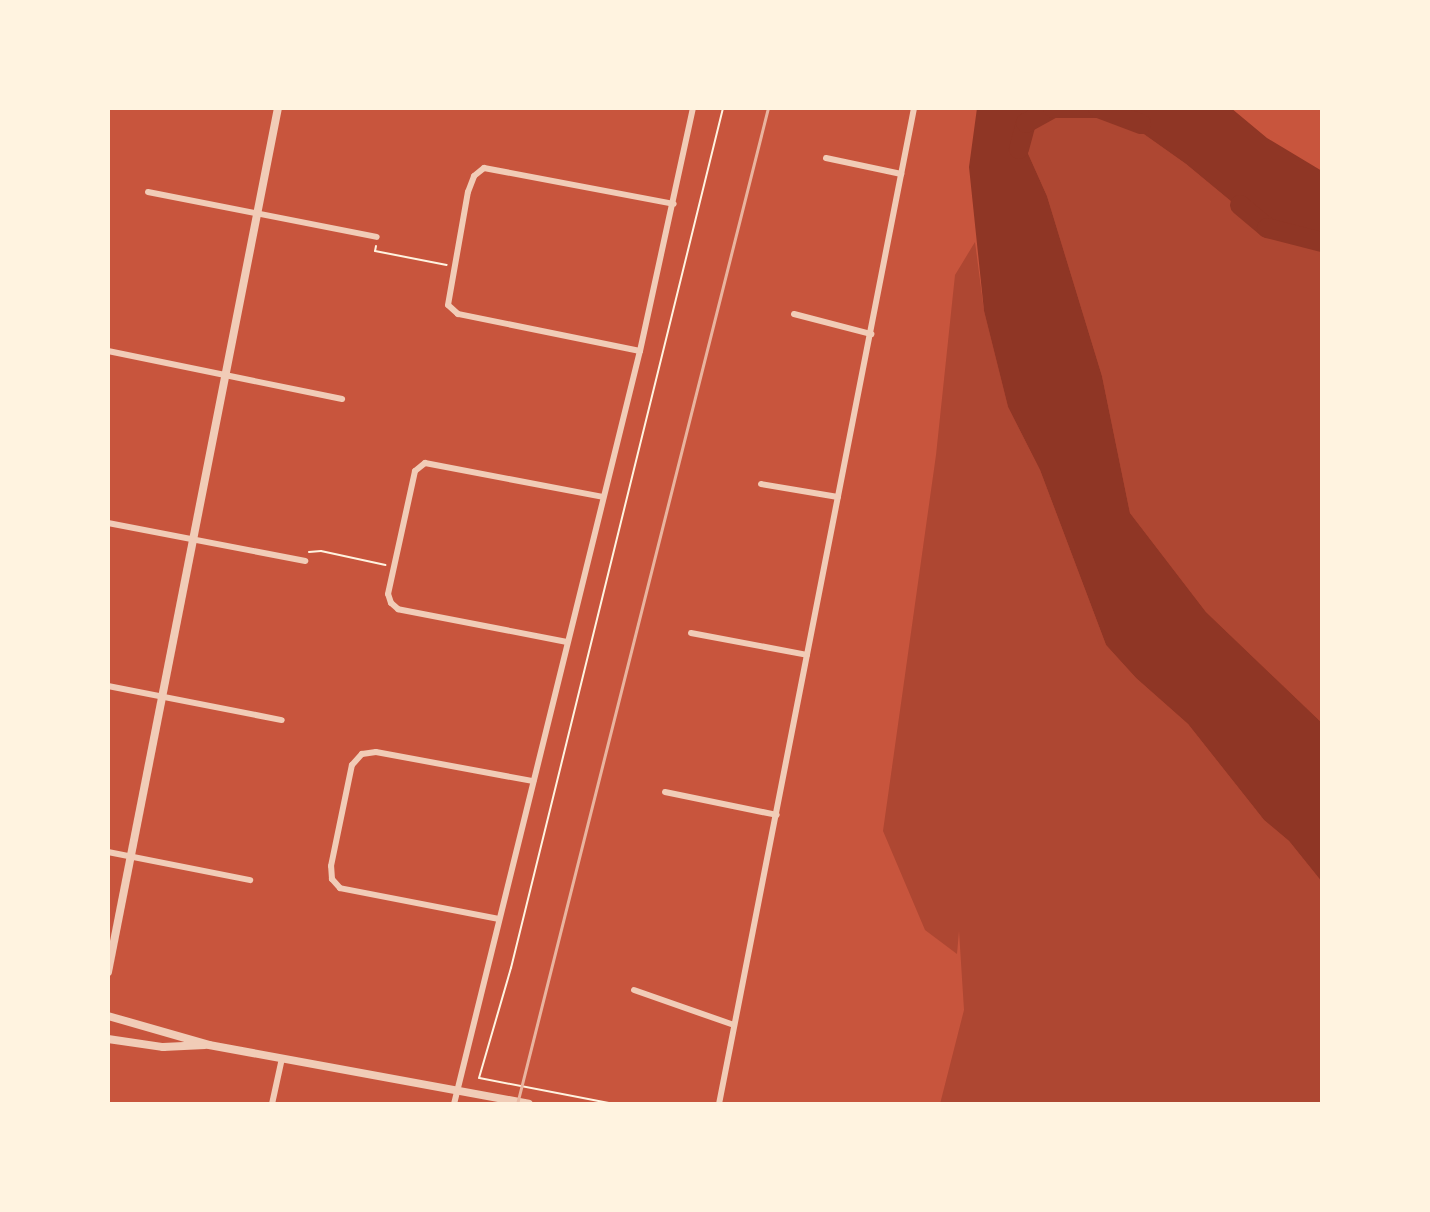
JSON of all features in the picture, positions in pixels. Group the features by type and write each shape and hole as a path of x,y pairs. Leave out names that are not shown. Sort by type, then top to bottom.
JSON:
{"street":[{"path":"108,972 278,108"},
{"path":"454,1104 640,351 693,108"},
{"path":"719,1104 914,108"},
{"path":"826,158 901,174"},
{"path":"640,351 458,314 448,305 468,192 474,176 484,168 674,204"},
{"path":"148,192 377,237"},
{"path":"794,314 871,334"},
{"path":"108,351 342,399"},
{"path":"567,642 398,609 388,594 415,471 425,463 603,497"},
{"path":"761,484 838,497"},
{"path":"108,523 305,561"},
{"path":"691,633 807,655"},
{"path":"108,686 282,720"},
{"path":"499,919 340,888 332,879 331,866 352,765 362,754 376,752 533,781"},
{"path":"665,792 777,815"},
{"path":"108,852 250,880"},
{"path":"634,990 734,1025"},
{"path":"108,1016 209,1045 529,1104"},
{"path":"108,1039 163,1047 209,1045"},
{"path":"272,1104 282,1058"}],"path":[{"path":"614,1104 479,1078 511,968 723,108"},
{"path":"377,237 375,251 455,267"},
{"path":"305,561 306,553 321,551 394,566"}],"shaded area":[{"path":"977,108 1031,108 1027,113 1026,149 1047,196 1102,376 1130,513 1206,612 1322,723 1322,882 1289,841 1264,820 1188,724 1136,678 1106,645 1040,470 1008,407 984,311 969,167"},
{"path":"1031,108 1107,108 1186,164 1250,217 1295,239 1322,244 1322,723 1206,612 1130,513 1102,376 1047,196 1026,149 1027,112"},
{"path":"1107,108 1231,108 1267,138 1322,171 1322,244 1295,239 1250,217 1186,164"},
{"path":"975,242 984,311 1008,407 1040,470 1106,645 1136,678 1188,724 1264,820 1289,841 1322,882 1322,1104 940,1104 964,1010 959,931 957,954 925,930 883,831 936,455 955,275"}],"waterway":[{"path":"1019,149 1026,123 1053,108 1098,108 1141,124"},
{"path":"1240,205 1267,228 1322,242"}],"railway":[{"path":"517,1104 768,108"}]}
